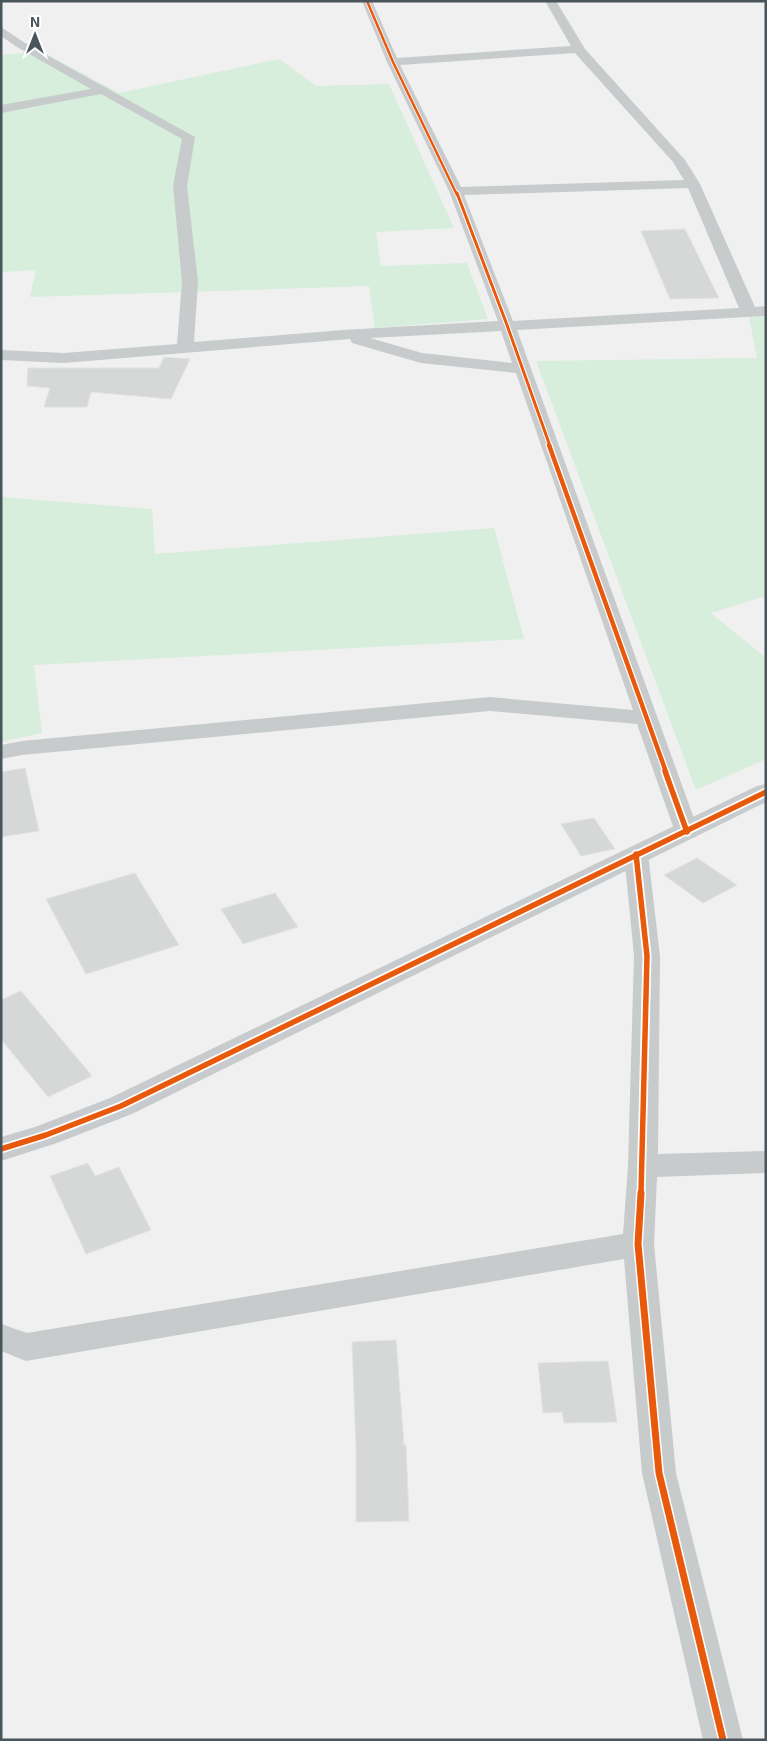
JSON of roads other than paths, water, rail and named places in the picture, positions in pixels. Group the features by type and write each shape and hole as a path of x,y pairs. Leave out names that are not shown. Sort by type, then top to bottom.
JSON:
{"street":[{"path":"367,1 393,62 456,191 507,325 521,369 687,832"},
{"path":"550,1 579,49 678,160 693,184 749,312"},
{"path":"1,30 21,45 189,137 180,186 190,282 185,349"},
{"path":"393,62 579,49"},
{"path":"1,109 103,90"},
{"path":"456,191 693,184"},
{"path":"1,355 64,358 343,335 766,311"},
{"path":"343,335 421,358 521,369"},
{"path":"1,752 32,747 490,704 646,718"},
{"path":"1,1149 46,1135 120,1106 766,792"},
{"path":"636,854 646,956 643,1166 638,1244 659,1474 723,1740"},
{"path":"643,1166 766,1162"},
{"path":"1,1337 26,1347 638,1244"}]}
